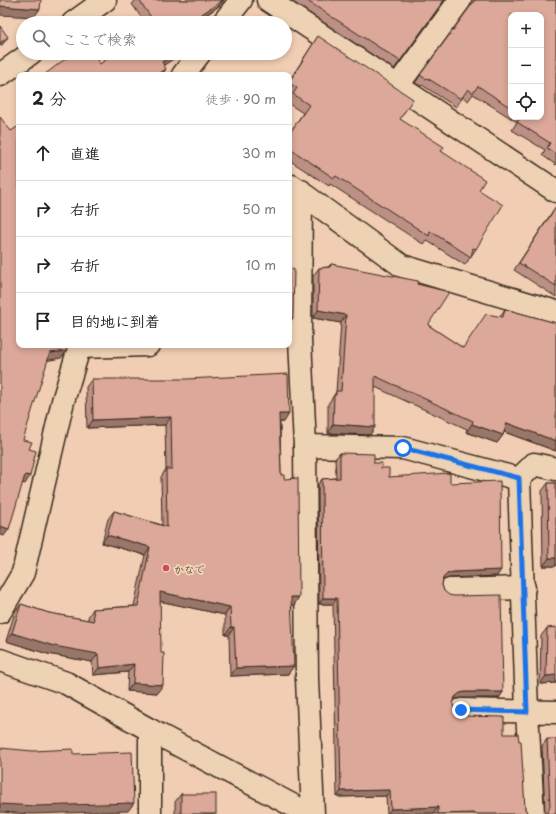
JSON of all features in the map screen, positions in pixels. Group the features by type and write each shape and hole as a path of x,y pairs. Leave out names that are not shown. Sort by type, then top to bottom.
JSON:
{"street":[{"path":"83,16 105,0"},
{"path":"228,16 241,0"},
{"path":"268,0 556,191"},
{"path":"398,85 460,0"},
{"path":"0,75 21,60"},
{"path":"185,72 195,60"},
{"path":"295,188 402,266 556,312"},
{"path":"295,188 294,340 305,446 307,679 313,814"},
{"path":"0,612 23,573 63,401 79,348"},
{"path":"305,446 403,448 519,478"},
{"path":"534,814 527,712 524,588 519,478 534,464 556,469"},
{"path":"450,590 524,588"},
{"path":"0,660 66,683 150,730 309,814"},
{"path":"461,710 556,712"},
{"path":"150,730 150,814"}],"building":[{"path":"0,0 41,0 40,9 0,6"},
{"path":"139,0 223,0 199,16 150,16"},
{"path":"306,0 444,0 400,61"},
{"path":"475,0 556,0 556,154 547,148 550,143 517,122 519,120 544,120 544,12 508,12 508,106 478,86 473,93 468,89 461,99 420,75"},
{"path":"0,26 8,37 0,43"},
{"path":"318,36 413,99 400,119 444,147 441,151 485,180 479,190 503,205 476,249 473,248 471,257 430,231 429,236 336,176 334,178 292,150 292,130 309,105 293,94 297,88 292,85 292,77"},
{"path":"64,60 97,60 100,64 105,60 165,60 162,62 166,69 162,72 48,72"},
{"path":"0,117 11,131 16,128 16,348 66,348 67,351 50,353 23,440 32,442 29,449 36,451 30,476 25,475 9,529 0,526"},
{"path":"556,207 556,286 519,263"},
{"path":"331,264 418,281 417,284 449,292 428,325 463,348 486,314 503,317 505,309 556,323 556,441 507,423 503,435 472,424 473,421 375,376 375,427 333,424 334,395 336,395 336,391 341,391 346,315 318,310 319,268 330,267"},
{"path":"292,269 294,269 293,318"},
{"path":"288,374 289,414 279,414 281,475 284,475 284,479 298,478 299,597 291,597 294,666 236,668 234,627 231,627 230,607 160,592 161,653 164,653 163,685 133,683 134,664 99,668 98,654 54,646 12,633 21,604 49,613 94,621 93,609 138,606 150,547 107,535 114,511 167,527 166,469 172,469 171,417 93,420 92,379 187,379"},
{"path":"340,453 374,454 374,463 382,463 381,468 389,468 389,477 450,473 450,483 500,481 501,570 453,572 447,574 443,578 442,585 444,591 449,595 454,596 501,595 503,692 460,693 455,697 453,704 454,710 459,715 504,717 504,734 518,734 519,741 521,741 525,809 528,814 438,814 438,807 391,809 390,790 341,791 337,598 323,598 322,479 340,478"},
{"path":"548,483 556,483 556,558 549,558"},
{"path":"556,627 556,675 546,676 547,628"},
{"path":"547,739 556,739 556,814 547,814 550,806"},
{"path":"0,748 33,751 73,749 73,754 132,752 134,803 36,806 0,804"},
{"path":"181,794 216,794 216,814 181,814"}],"place":[{"name":"かなで","path":"166,568"}],"route":[{"path":"403,448 519,478 524,588 527,712 461,710"}]}
